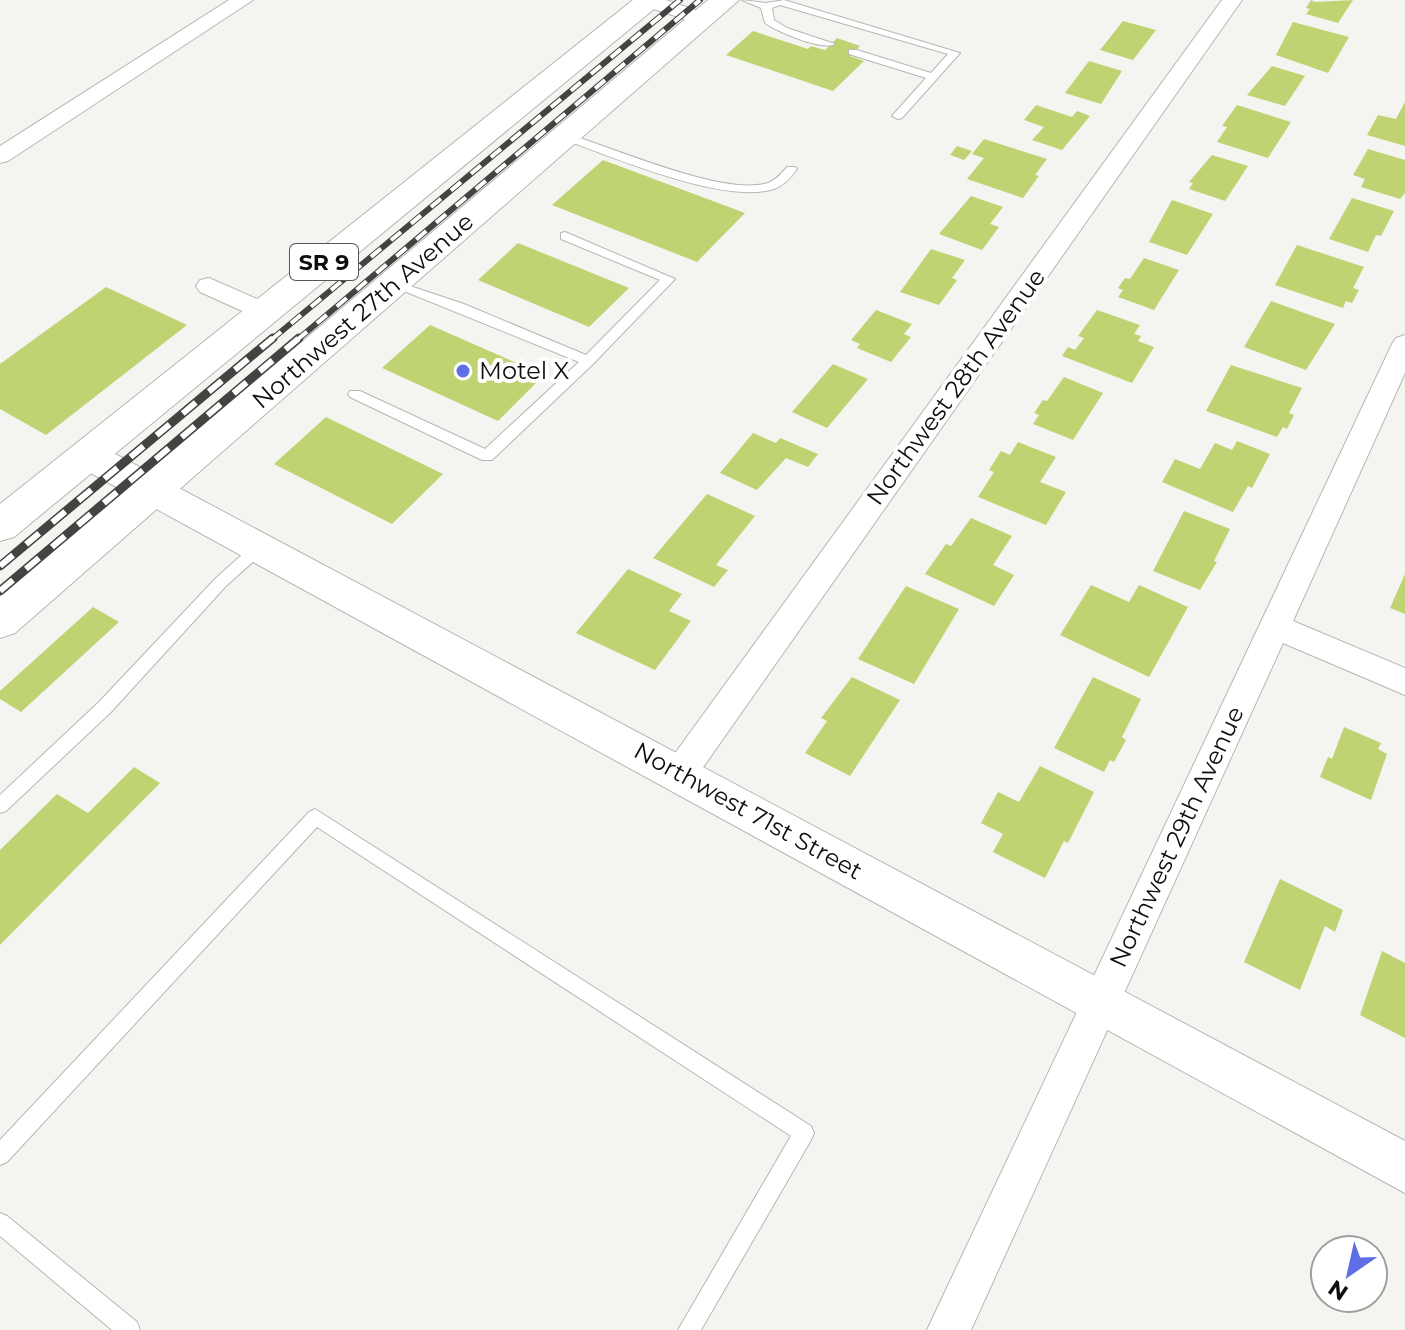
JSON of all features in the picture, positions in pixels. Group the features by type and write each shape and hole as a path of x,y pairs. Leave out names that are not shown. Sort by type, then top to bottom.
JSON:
{"main road":[{"name":"SR 9","path":"5,516 89,456 262,311 648,0"},
{"name":"Northwest 27th Avenue","path":"0,621 714,10"}],"street":[{"path":"0,156 243,0"},
{"path":"648,0 714,10"},
{"name":"Northwest 28th Avenue","path":"680,773 1232,0"},
{"path":"209,286 262,311"},
{"name":"Northwest 29th Avenue","path":"949,1330 1274,626 1402,360"},
{"name":"Northwest 71st Street","path":"89,456 680,773 1405,1168"},
{"path":"1274,626 1405,682"}],"lane":[{"path":"747,0 766,6 780,2 955,53 898,116"},
{"path":"766,6 769,21 783,30 830,44"},
{"path":"853,52 933,77"},
{"path":"567,137 661,170 743,187 767,187 785,178 791,169"},
{"path":"355,394 487,456 669,279 565,236"},
{"path":"395,285 459,307 588,361"},
{"path":"0,806 105,707 221,582 260,547"},
{"path":"0,1155 315,817 804,1133 689,1330"},
{"path":"0,1223 129,1330"}],"building":[{"path":"1311,0 1353,0 1338,23 1306,14"},
{"path":"1123,21 1156,30 1133,60 1100,50"},
{"path":"1293,22 1349,37 1328,73 1276,55"},
{"path":"753,31 808,49 811,46 825,50 837,38 860,46 850,56 864,61 833,91 726,55"},
{"path":"1089,61 1122,71 1101,104 1065,93"},
{"path":"1272,66 1305,76 1285,106 1247,95"},
{"path":"1405,102 1405,146 1367,135 1378,115 1396,119"},
{"path":"1036,105 1072,117 1077,111 1090,116 1062,150 1032,140 1044,127 1024,120"},
{"path":"1237,105 1291,122 1268,158 1217,142 1227,127 1222,126"},
{"path":"984,139 1047,159 1023,198 967,179 984,158 972,154"},
{"path":"957,146 972,151 964,160 950,155"},
{"path":"1368,149 1405,160 1405,193 1400,199 1361,187 1365,179 1353,175"},
{"path":"1212,155 1248,166 1225,201 1189,189 1193,183 1189,182"},
{"path":"603,160 745,213 697,262 552,205"},
{"path":"971,196 1003,207 990,224 999,227 982,250 939,234"},
{"path":"1352,198 1394,211 1381,236 1376,235 1368,252 1329,239"},
{"path":"1172,200 1213,214 1187,255 1149,242"},
{"path":"518,243 629,288 589,327 478,280"},
{"path":"1297,245 1364,267 1353,288 1359,290 1352,303 1346,301 1343,308 1275,285"},
{"path":"931,249 965,260 952,278 957,280 939,305 900,292"},
{"path":"1144,258 1179,270 1154,310 1118,297 1123,290 1118,288 1125,278 1130,279"},
{"path":"106,287 187,325 46,435 0,409 0,364"},
{"path":"1271,301 1335,324 1306,370 1244,347"},
{"path":"876,310 912,324 904,334 911,337 891,362 857,348 860,344 851,340"},
{"path":"1097,310 1140,325 1134,334 1141,336 1138,341 1154,347 1132,383 1062,356 1068,347 1075,350 1084,338 1078,336"},
{"name":"Motel X","path":"430,325 544,375 498,421 382,368"},
{"path":"833,364 868,379 827,428 792,412"},
{"path":"1231,365 1302,388 1289,413 1294,415 1287,429 1283,427 1277,437 1206,411"},
{"path":"1064,377 1103,393 1073,440 1033,424 1039,415 1034,413"},
{"path":"326,417 443,474 392,524 274,464"},
{"path":"753,433 776,443 780,438 818,454 808,467 786,458 757,490 720,473"},
{"path":"1237,441 1270,454 1252,488 1248,486 1233,512 1162,482 1175,459 1200,469 1215,443 1232,450"},
{"path":"1018,442 1056,457 1040,482 1066,492 1046,525 978,497 994,472 989,470 1001,451 1010,455"},
{"path":"707,494 755,516 716,565 728,570 714,587 653,558"},
{"path":"1184,511 1230,529 1214,561 1217,562 1200,590 1153,571"},
{"path":"971,518 1012,536 993,565 1014,575 994,606 925,574 946,544 951,546"},
{"path":"628,569 682,594 669,611 691,621 655,670 576,633"},
{"path":"1405,574 1405,614 1390,608"},
{"path":"1091,585 1129,602 1139,585 1188,607 1149,677 1060,635"},
{"path":"906,586 959,609 914,684 858,659"},
{"path":"93,607 119,622 21,712 0,699 0,691"},
{"path":"852,677 900,700 850,776 805,753 827,721 821,718"},
{"path":"1093,677 1141,699 1122,737 1126,740 1114,762 1110,760 1104,772 1054,748"},
{"path":"1344,727 1381,743 1378,749 1387,754 1371,800 1320,777 1328,757 1332,759"},
{"path":"1040,766 1094,792 1068,843 1064,841 1045,878 993,852 1003,834 981,823 998,792 1019,802"},
{"path":"134,767 160,783 0,945 0,850 57,794 88,813"},
{"path":"1280,879 1343,910 1335,932 1325,926 1300,990 1244,962"},
{"path":"1382,951 1405,963 1405,1038 1360,1015"}],"railway":[{"path":"271,340 680,0"},
{"path":"297,340 700,0"},
{"path":"0,566 273,338"},
{"path":"0,591 299,338"}],"place":[{"name":"Motel X","path":"463,371"}]}
